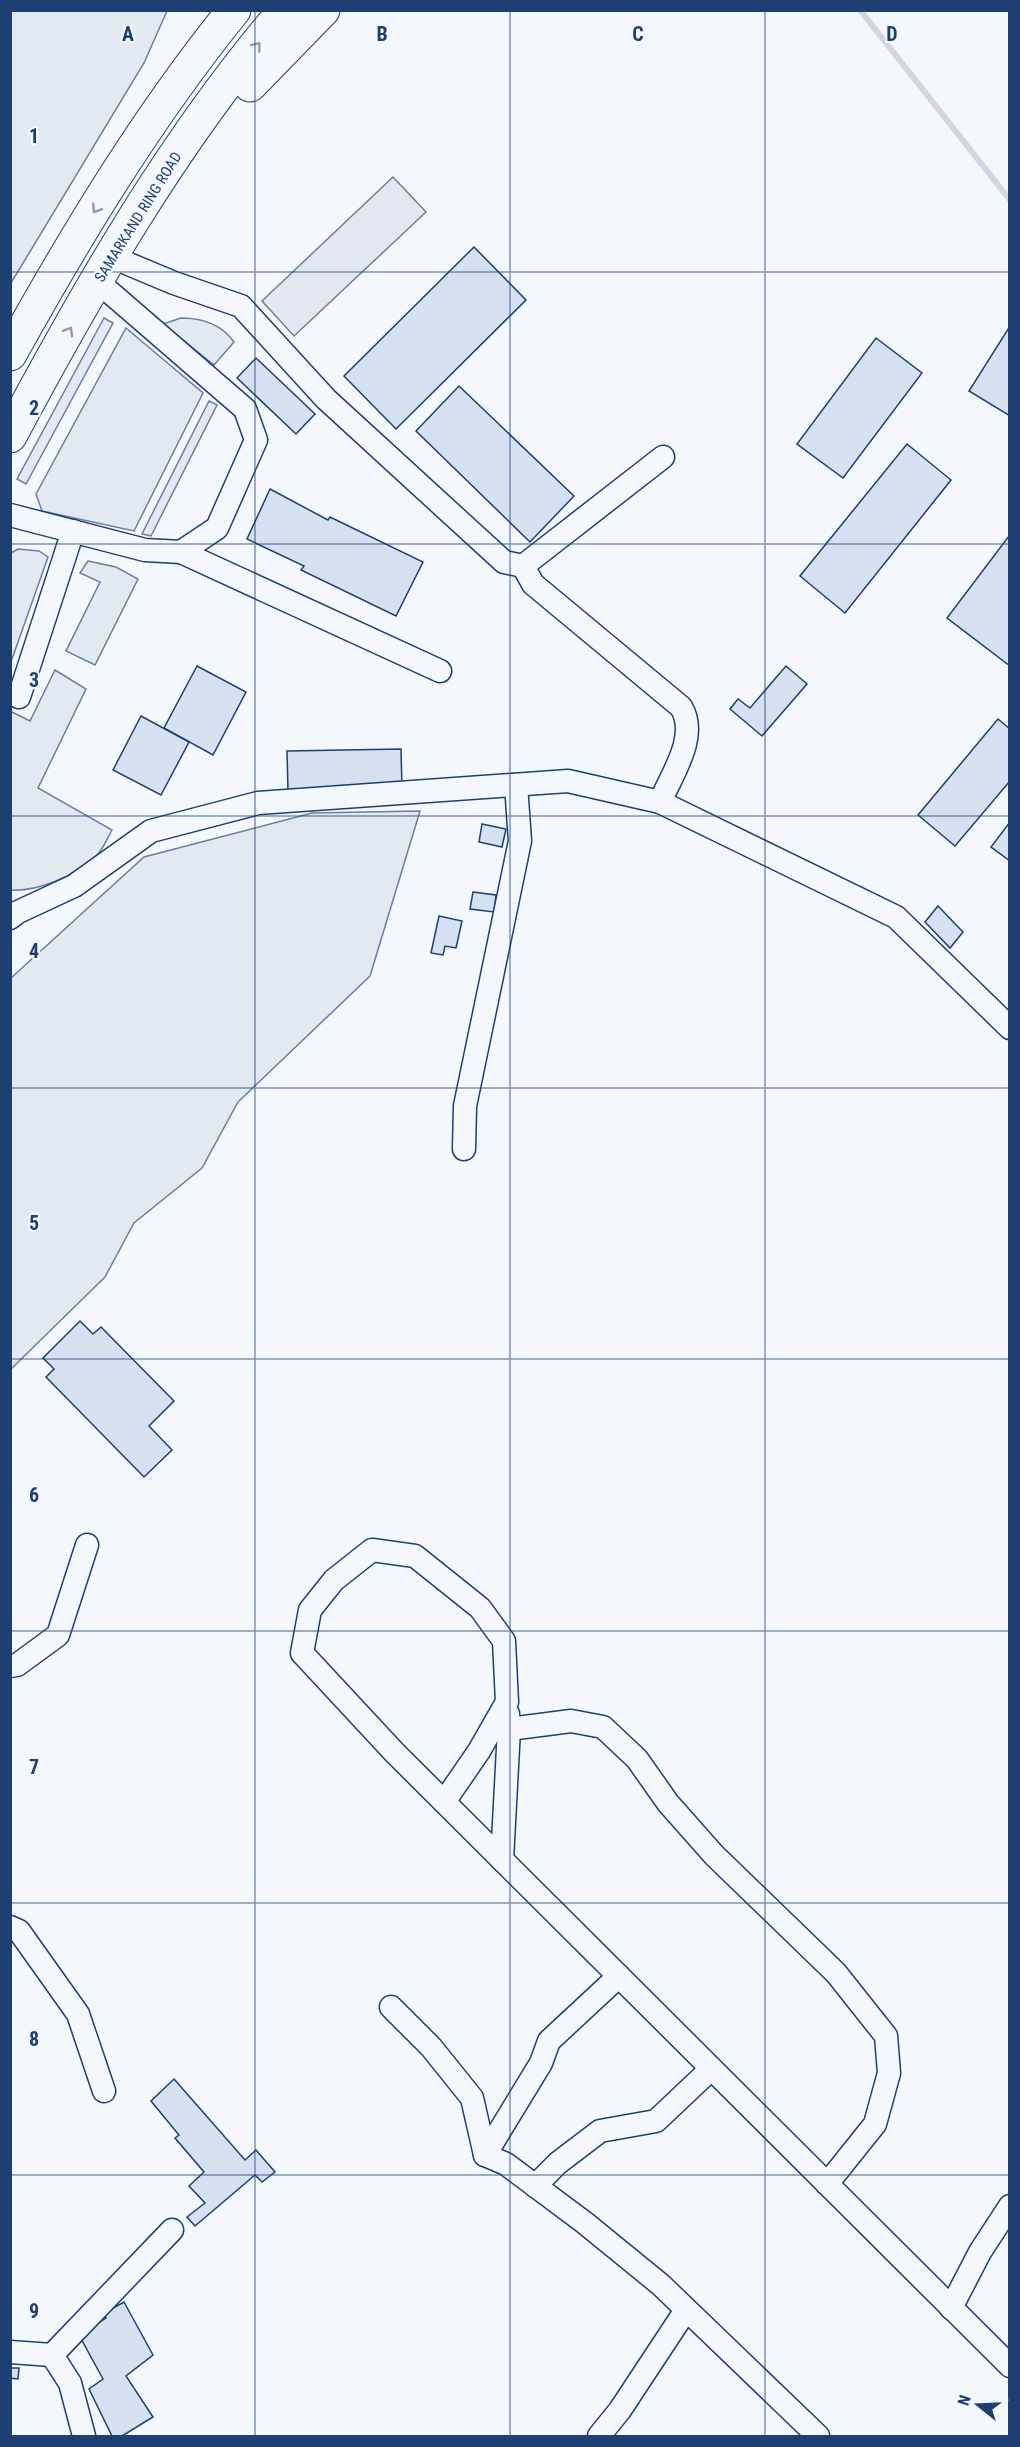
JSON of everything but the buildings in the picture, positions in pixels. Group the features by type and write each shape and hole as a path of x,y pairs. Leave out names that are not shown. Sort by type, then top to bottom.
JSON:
{"highway":[{"path":"128,159 209,10"},
{"path":"13,345 128,159 191,67 234,10"},
{"name":"SAMARKAND RING ROAD","path":"10,436 105,269 189,138 285,10"},
{"path":"105,269 219,120 323,10"}],"street":[{"path":"105,269 245,409 256,440 217,528 181,552"},
{"path":"105,269 174,283 241,306 326,399 504,562 523,566 663,457"},
{"path":"10,515 145,550 181,552 440,670"},
{"path":"19,697 73,531"},
{"path":"523,566 532,584 681,707 688,718 688,737 660,802"},
{"path":"13,913 75,886 151,831 258,802 568,781 660,802 896,917 1010,1028"},
{"path":"464,1149 465,1106 520,841 516,785"},
{"path":"10,1666 17,1665 58,1635 87,1545"},
{"path":"502,1860 509,1729 504,1641 480,1608 415,1556 372,1550 334,1580 310,1610 302,1653 394,1752 444,1802 502,1860 711,2069 1010,2366"},
{"path":"444,1802 479,1751 507,1702"},
{"path":"509,1729 571,1721 603,1727 637,1759 668,1803 714,1855 836,1973 886,2036 889,2073 875,2124 827,2184"},
{"path":"10,1927 19,1931 78,2014 104,2091"},
{"path":"485,2155 541,2063 549,2041 619,1977"},
{"path":"391,2007 431,2047 471,2098 485,2155"},
{"path":"536,2186 558,2163 600,2131 656,2121 711,2069"},
{"path":"485,2155 506,2163 661,2284 818,2436"},
{"path":"951,2308 980,2252 1010,2206"},
{"path":"52,2355 172,2230"},
{"path":"599,2436 620,2410 686,2310"},
{"path":"10,2352 52,2355"},
{"path":"52,2355 70,2383 84,2436"}],"shaded area":[{"path":"11,10 167,11 144,63 11,283"},
{"path":"393,177 426,212 294,336 262,301"},
{"path":"104,318 113,323 26,484 17,479"},
{"path":"181,318 196,319 211,324 224,331 234,342 214,365 163,324"},
{"path":"126,328 203,393 134,531 42,511 36,494"},
{"path":"209,401 217,405 151,536 142,534"},
{"path":"18,549 39,551 48,557 11,662 11,553"},
{"path":"88,561 116,567 138,579 95,665 66,651 100,582 80,573"},
{"path":"55,670 86,689 38,788 112,830 97,855 66,877 43,886 10,890 10,711 30,721"},
{"path":"420,811 370,976 238,1102 202,1168 134,1223 105,1277 11,1369 11,978 144,857 312,813"}],"waterway":[{"path":"860,10 1010,200"}]}
